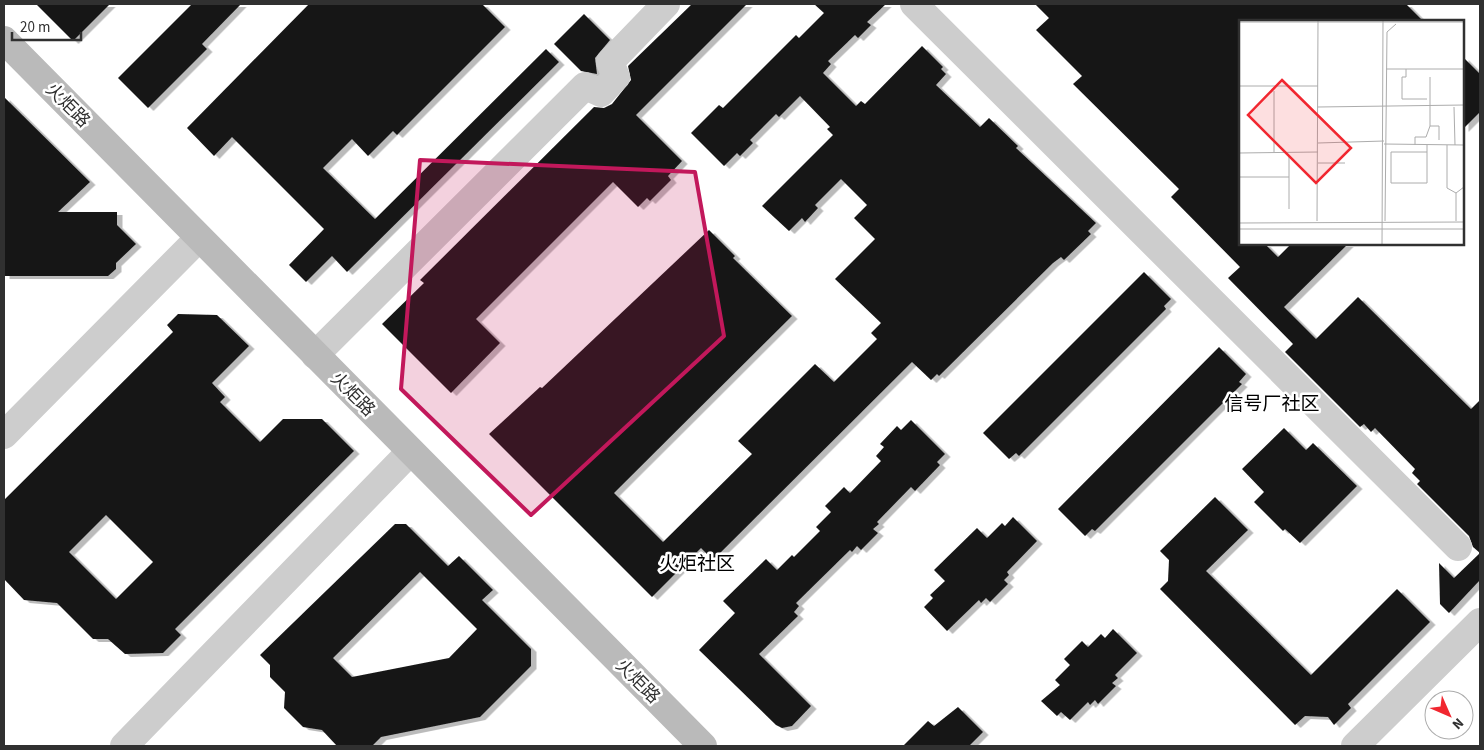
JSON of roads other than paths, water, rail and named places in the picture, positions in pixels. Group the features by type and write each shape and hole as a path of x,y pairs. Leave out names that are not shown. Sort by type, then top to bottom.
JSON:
{"street":[{"path":"315,355 585,86 601,93 616,77 610,62 666,4"},
{"path":"914,4 1458,547"},
{"name":"火炬路","path":"4,40 410,452 704,746"},
{"path":"4,435 199,238"},
{"path":"124,746 410,452"},
{"path":"1355,746 1480,622"}],"district":[{"name":"信号厂社区","path":"1272,403"},
{"name":"火炬社区","path":"697,563"}]}
